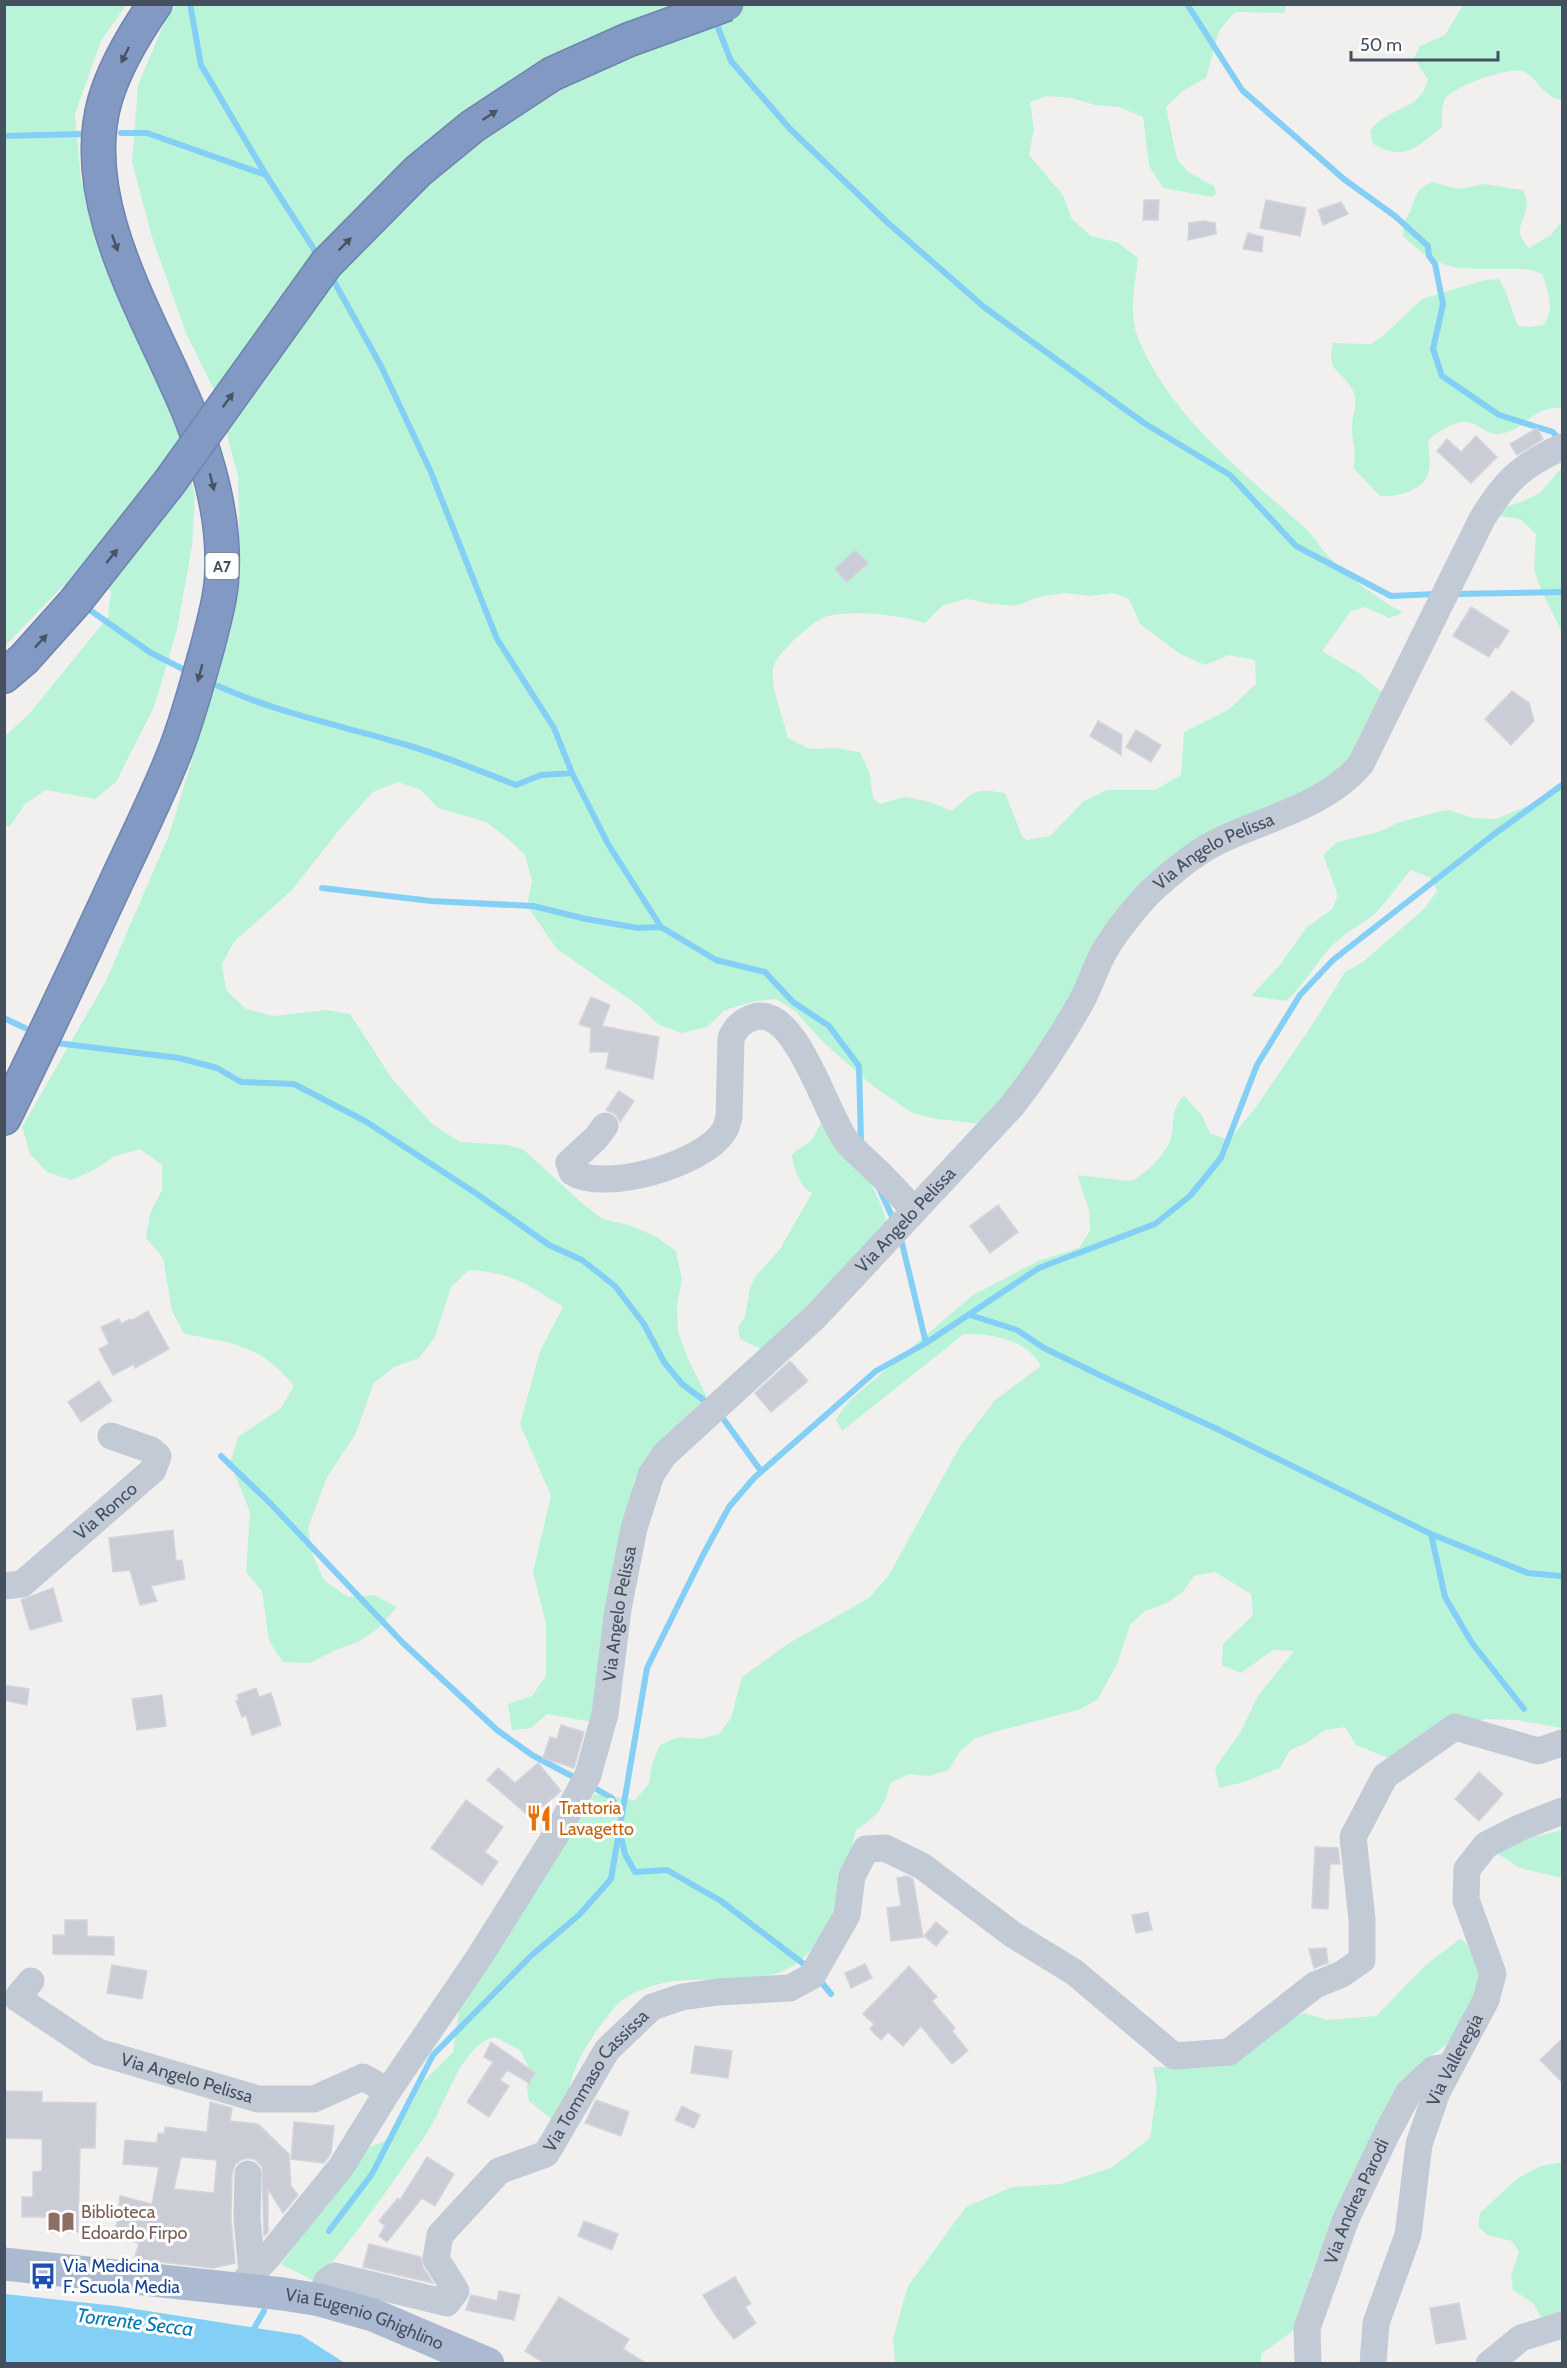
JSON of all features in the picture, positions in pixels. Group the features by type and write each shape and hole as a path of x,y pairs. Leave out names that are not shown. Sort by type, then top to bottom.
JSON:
{"highway":[{"name":"A7","path":"4,1118 103,910 176,749 206,650 223,572 219,514 211,477 192,418 118,252 106,216 100,169 100,130 105,99 125,54 155,4"},
{"path":"4,676 31,651 75,602 168,483 326,264 418,171 473,126 552,74 628,40 727,4"}],"main road":[{"name":"Via Eugenio Ghighlino","path":"4,2264 244,2282 283,2294 320,2300 373,2315 488,2364"}],"street":[{"name":"Via Angelo Pelissa","path":"244,2282 268,2257 341,2167 388,2091 480,1956 557,1833 588,1775 605,1714 618,1609 630,1551 651,1475 664,1455 815,1317 1005,1115 1025,1090 1081,1002 1105,951 1119,930 1158,884 1221,840 1335,790 1355,771 1376,735 1482,519 1498,494 1513,476 1535,459 1563,447"},
{"path":"605,1126 596,1138 569,1163 572,1172 579,1177 613,1179 651,1173 682,1162 710,1146 725,1130 729,1118 731,1038 736,1027 746,1019 758,1016 780,1023 787,1030 797,1045 837,1127 848,1143 914,1210"},
{"name":"Via Ronco","path":"4,1586 22,1584 153,1470 158,1456 151,1450 111,1436"},
{"name":"Via Tommaso Cassissa","path":"320,2300 327,2281 335,2276 447,2303 456,2291 436,2259 440,2235 499,2171 546,2154 608,2050 652,2007 682,1997 718,1992 790,1988 812,1976 847,1915 852,1876 866,1850 885,1848 922,1866 1012,1934 1074,1972 1174,2056 1229,2052 1315,1985 1342,1974 1362,1959 1362,1918 1353,1837 1385,1776 1455,1727 1538,1751 1563,1743"},
{"name":"Via Valleregia","path":"1372,2364 1376,2323 1408,2235 1419,2144 1437,2092 1486,2000 1493,1974 1466,1900 1467,1869 1486,1845 1519,1828 1563,1811"},
{"name":"Via Angelo Pelissa","path":"31,1981 17,1998 98,2052 258,2099 314,2099 363,2077 388,2091"},
{"name":"Via Andrea Parodi","path":"1308,2364 1308,2328 1346,2219 1387,2133 1410,2092 1434,2069 1449,2067"},
{"path":"244,2282 248,2174"},
{"path":"1489,2364 1521,2338 1563,2325"}],"green space":[{"path":"5,5 126,5 101,41 75,114 81,181 178,426 195,495 192,546 177,630 154,707 116,782 95,799 46,790 25,804 10,826 5,826 5,736 29,714 108,617 111,591 88,582 63,586 5,646"},
{"path":"176,5 1287,5 1284,13 1235,12 1219,31 1206,78 1184,90 1166,107 1177,159 1188,172 1214,186 1216,193 1212,197 1163,188 1149,166 1143,117 1119,107 1047,96 1030,102 1034,129 1029,155 1063,195 1072,219 1091,236 1117,242 1138,258 1133,310 1139,340 1153,369 1190,420 1235,466 1307,530 1338,566 1365,588 1403,613 1389,618 1365,607 1351,611 1322,651 1359,673 1387,696 1341,774 1195,844 1065,1008 1006,1099 983,1124 936,1119 912,1113 873,1086 824,1043 795,1011 776,999 756,1001 725,1010 707,1027 682,1033 659,1025 639,1006 557,949 527,906 532,881 525,855 507,838 486,822 438,808 421,790 398,782 373,792 339,830 292,890 234,942 222,964 226,990 246,1009 273,1016 326,1010 350,1014 393,1080 432,1124 460,1142 509,1145 524,1150 583,1204 603,1219 629,1225 655,1236 676,1251 682,1279 677,1305 678,1331 687,1357 707,1397 652,1448 634,1481 592,1722 547,1714 531,1728 512,1730 508,1704 532,1696 546,1676 546,1624 533,1572 551,1496 520,1424 540,1351 563,1307 509,1277 469,1270 451,1287 435,1337 419,1358 394,1367 374,1383 355,1435 327,1477 308,1528 313,1556 324,1580 348,1597 374,1595 397,1607 379,1628 358,1642 310,1663 283,1662 269,1641 262,1591 246,1572 250,1512 230,1463 238,1437 281,1408 294,1386 270,1362 245,1348 184,1334 172,1311 163,1258 146,1238 150,1213 162,1190 162,1165 140,1149 115,1156 94,1170 71,1180 47,1172 30,1154 22,1127 106,981 169,835 213,691 240,580 238,476 216,394 186,333 152,237 132,162 138,85 167,16","holes":["1065,593 1090,596 1113,593 1129,599 1140,624 1180,654 1205,665 1229,655 1255,660 1256,684 1228,710 1184,732 1181,775 1155,790 1107,790 1084,801 1050,836 1026,840 1022,836 1005,793 976,792 952,811 930,802 905,797 880,804 873,798 870,774 860,752 835,748 810,749 788,738 773,682 774,665 794,640 828,616 864,613 925,623 943,605 967,599 1016,606 1039,597"]},
{"path":"1463,5 1562,5 1562,100 1549,94 1527,73 1505,72 1468,84 1449,94 1443,105 1442,127 1410,150 1394,152 1373,144 1370,131 1377,123 1410,104 1424,91 1428,80 1414,58 1420,46 1445,35"},
{"path":"1432,182 1459,189 1484,184 1523,190 1527,204 1520,231 1529,248 1551,235 1562,221 1562,407 1542,411 1506,433 1489,432 1468,422 1450,426 1428,440 1430,464 1423,483 1408,492 1394,496 1380,496 1353,468 1355,456 1352,427 1355,396 1349,384 1333,366 1331,353 1333,343 1371,344 1383,336 1422,299 1485,280 1499,279 1518,326 1544,325 1550,306 1543,275 1525,269 1474,269 1450,266 1428,256 1403,236 1403,223 1414,200 1420,189"},
{"path":"1562,467 1562,633 1541,590 1534,569 1536,534 1520,519 1500,516 1502,508 1540,493"},
{"path":"1562,788 1562,1728 1516,1720 1485,1719 1418,1740 1388,1758 1356,1745 1345,1727 1325,1730 1308,1742 1290,1750 1280,1768 1241,1783 1219,1788 1215,1768 1240,1733 1258,1696 1294,1651 1273,1650 1241,1673 1222,1665 1223,1644 1253,1615 1251,1594 1215,1572 1194,1576 1182,1593 1165,1604 1145,1611 1130,1625 1117,1664 1098,1699 1081,1709 974,1739 959,1753 949,1770 929,1776 909,1774 890,1783 879,1811 856,1830 840,1893 822,1935 809,1952 793,1966 774,1974 754,1978 683,1980 664,1983 626,1997 608,2016 583,2052 573,2074 562,2110 554,2121 529,2101 527,2090 529,2068 520,2050 495,2037 485,2041 468,2056 427,2133 382,2198 316,2282 281,2264 367,2148 387,2140 401,2124 423,2082 453,2052 459,2011 573,1820 595,1794 635,1800 649,1784 652,1764 660,1745 679,1737 700,1739 719,1734 731,1718 742,1677 789,1643 869,1598 889,1575 960,1446 995,1400 1041,1366 1035,1357 1018,1344 997,1337 964,1334 842,1431 836,1419 848,1402 973,1295 1038,1261 1079,1248 1090,1231 1089,1210 1077,1175 1129,1181 1141,1175 1159,1159 1170,1141 1175,1111 1184,1096 1202,1115 1210,1133 1229,1140 1256,1107 1345,972 1363,962 1425,908 1437,891 1431,878 1411,870 1377,911 1341,937 1330,948 1300,987 1286,1001 1251,996 1279,966 1306,928 1332,909 1337,897 1336,890 1323,855 1337,842 1379,832 1397,823 1449,810 1473,818 1496,819 1539,801"},
{"path":"824,1120 861,1162 882,1207 888,1227 763,1350 740,1339 738,1327 745,1317 750,1287 756,1276 780,1249 812,1193 804,1187 798,1177 792,1155 811,1141"},
{"path":"1562,1830 1562,1878 1520,1868 1498,1854 1523,1840"},
{"path":"1460,1939 1470,1948 1480,1971 1481,1986 1472,2014 1453,2038 1429,2057 1320,2253 1310,2276 1310,2301 1296,2329 1261,2354 1261,2363 895,2363 893,2338 908,2286 966,2207 1012,2187 1061,2184 1111,2168 1150,2138 1157,2090 1153,2067 1195,2066 1304,2013 1327,2020 1376,2016 1428,1963"},
{"path":"1562,2162 1562,2312 1542,2319 1533,2303 1513,2290 1511,2276 1519,2252 1512,2241 1487,2235 1478,2226 1480,2213 1518,2178 1541,2166"}],"water":[{"name":"Torrente Secca","path":"5,2294 116,2306 301,2335 345,2363 5,2363"}],"building":[{"path":"1144,200 1159,200 1158,220 1143,220"},
{"path":"1266,200 1306,208 1300,236 1260,228"},
{"path":"1341,202 1348,214 1323,225 1318,210"},
{"path":"1204,221 1215,223 1216,234 1188,240 1189,223"},
{"path":"1248,233 1263,237 1262,252 1243,249"},
{"path":"1537,428 1543,439 1517,455 1510,444"},
{"path":"1476,436 1497,457 1471,483 1437,451 1447,439 1461,452"},
{"path":"855,550 868,563 847,582 835,569"},
{"path":"1471,607 1509,631 1489,657 1453,636"},
{"path":"1512,691 1529,703 1534,721 1511,745 1485,719"},
{"path":"1098,721 1122,735 1121,755 1090,736"},
{"path":"1136,730 1161,745 1151,762 1126,747"},
{"path":"591,997 610,1005 602,1026 659,1037 653,1079 606,1068 609,1052 590,1052 591,1028 579,1024"},
{"path":"619,1091 634,1101 620,1122 615,1114 606,1110"},
{"path":"998,1205 1018,1232 990,1253 970,1226"},
{"path":"148,1311 169,1349 135,1368 134,1364 113,1375 99,1349 109,1344 101,1327 119,1319 121,1324 130,1319 131,1321"},
{"path":"790,1361 808,1381 771,1412 755,1393"},
{"path":"99,1381 112,1401 81,1422 68,1402"},
{"path":"173,1530 176,1561 182,1560 185,1579 151,1586 157,1601 140,1605 130,1570 113,1572 109,1538"},
{"path":"53,1588 62,1621 30,1630 21,1600"},
{"path":"4,1685 29,1689 27,1705 4,1700"},
{"path":"256,1688 259,1697 271,1693 281,1725 252,1735 246,1715 242,1717 236,1701 239,1700 237,1695"},
{"path":"162,1695 166,1726 137,1730 132,1699"},
{"path":"561,1725 584,1732 574,1768 543,1758 550,1737 557,1739"},
{"path":"538,1763 561,1791 530,1817 487,1780 498,1768 515,1783"},
{"path":"1479,1772 1503,1794 1479,1821 1455,1799"},
{"path":"466,1800 503,1827 485,1852 498,1862 482,1885 431,1848"},
{"path":"1315,1847 1338,1848 1340,1864 1330,1864 1328,1909 1312,1908"},
{"path":"907,1876 913,1879 923,1937 891,1941 887,1908 901,1906 897,1878"},
{"path":"1148,1912 1152,1930 1136,1933 1132,1915"},
{"path":"65,1920 87,1920 87,1936 114,1937 114,1955 53,1954 53,1935 65,1935"},
{"path":"936,1922 948,1932 936,1946 924,1936"},
{"path":"1326,1948 1328,1963 1314,1968 1309,1949"},
{"path":"865,1964 872,1978 851,1988 845,1973"},
{"path":"112,1965 147,1971 142,1999 107,1993"},
{"path":"909,1966 937,1997 932,2001 955,2028 952,2031 968,2051 952,2064 921,2026 903,2046 888,2032 881,2040 870,2029 874,2024 863,2014"},
{"path":"1563,2038 1563,2083 1540,2060"},
{"path":"491,2042 535,2073 529,2083 507,2070 500,2080 509,2086 489,2117 467,2102 493,2062 484,2057"},
{"path":"695,2046 732,2051 728,2078 691,2073"},
{"path":"4,2091 42,2092 42,2102 96,2103 95,2148 80,2148 78,2232 52,2232 52,2217 22,2217 22,2197 33,2197 33,2172 42,2171 42,2139 4,2138"},
{"path":"596,2100 629,2112 621,2136 585,2123"},
{"path":"210,2102 232,2108 230,2121 258,2124 289,2154 291,2186 298,2195 283,2213 268,2189 268,2232 264,2236 262,2167 256,2160 248,2158 241,2160 235,2165 232,2174 231,2219 235,2263 213,2268 143,2260 135,2257 139,2243 115,2238 120,2196 152,2204 159,2167 123,2164 125,2140 157,2143 158,2133 164,2134 165,2127 207,2132","holes":["181,2157 217,2160 214,2193 174,2189"]},
{"path":"682,2106 700,2115 694,2128 675,2120"},
{"path":"294,2122 334,2126 331,2153 324,2163 291,2159"},
{"path":"427,2157 454,2174 435,2206 422,2198 387,2242 379,2236 385,2226 379,2221 398,2198 400,2200"},
{"path":"584,2221 618,2234 612,2250 578,2236"},
{"path":"369,2244 421,2257 423,2267 433,2283 363,2267"},
{"path":"735,2277 751,2304 745,2307 756,2323 734,2339 703,2295"},
{"path":"499,2291 520,2295 514,2320 466,2310 471,2295 497,2301"},
{"path":"559,2297 629,2339 623,2349 647,2364 545,2364 525,2351"},
{"path":"1459,2303 1466,2339 1436,2344 1430,2308"}],"waterway":[{"path":"190,4 201,65 266,175 319,257"},
{"path":"1187,4 1242,90 1345,180 1395,216 1428,246 1429,256 1435,264 1443,304 1433,349 1442,376 1499,415 1553,432 1560,441"},
{"path":"715,20 731,61 791,130 888,223 984,307 1144,423 1230,475 1296,546 1391,596 1437,594"},
{"path":"121,133 147,133 266,175"},
{"path":"4,136 80,134"},
{"path":"331,276 381,366 430,470 497,639 554,728 572,773 608,844 661,927 716,960 765,972 793,1002 829,1026 859,1066 861,1143"},
{"path":"1454,594 1562,592"},
{"path":"87,608 151,653 185,670"},
{"path":"218,686 288,712 421,749 516,785 541,775 572,773"},
{"path":"329,2231 372,2174 433,2055 532,1955 579,1915 611,1879 647,1668 729,1507 754,1478 876,1371 926,1343 1039,1268 1155,1224 1190,1196 1221,1158 1257,1065 1300,995 1333,960 1493,835 1562,785"},
{"path":"322,888 431,901 533,906 586,919 638,928 661,927"},
{"path":"4,1018 25,1028"},
{"path":"56,1043 179,1058 217,1068 241,1082 294,1084 365,1121 477,1194 549,1245 582,1260 615,1286 644,1324 664,1362 682,1384 709,1404"},
{"path":"879,1188 895,1223"},
{"path":"900,1235 926,1343"},
{"path":"970,1315 1017,1330 1044,1348 1215,1428 1431,1534 1528,1573 1562,1576"},
{"path":"719,1413 761,1471"},
{"path":"221,1456 269,1502 403,1643 497,1730 532,1755 579,1780"},
{"path":"1431,1534 1445,1597 1472,1643 1524,1709"},
{"path":"591,1786 612,1798 620,1815"},
{"path":"620,1833 625,1854 635,1872 667,1870 721,1901 809,1968"},
{"path":"818,1978 831,1994"},
{"path":"251,2334 264,2311"}],"place":[{"name":"Trattoria Lavagetto","path":"539,1818"},
{"name":"Biblioteca Edoardo Firpo","path":"61,2222"},
{"name":"Via Medicina F. Scuola Media","path":"43,2276"}]}
